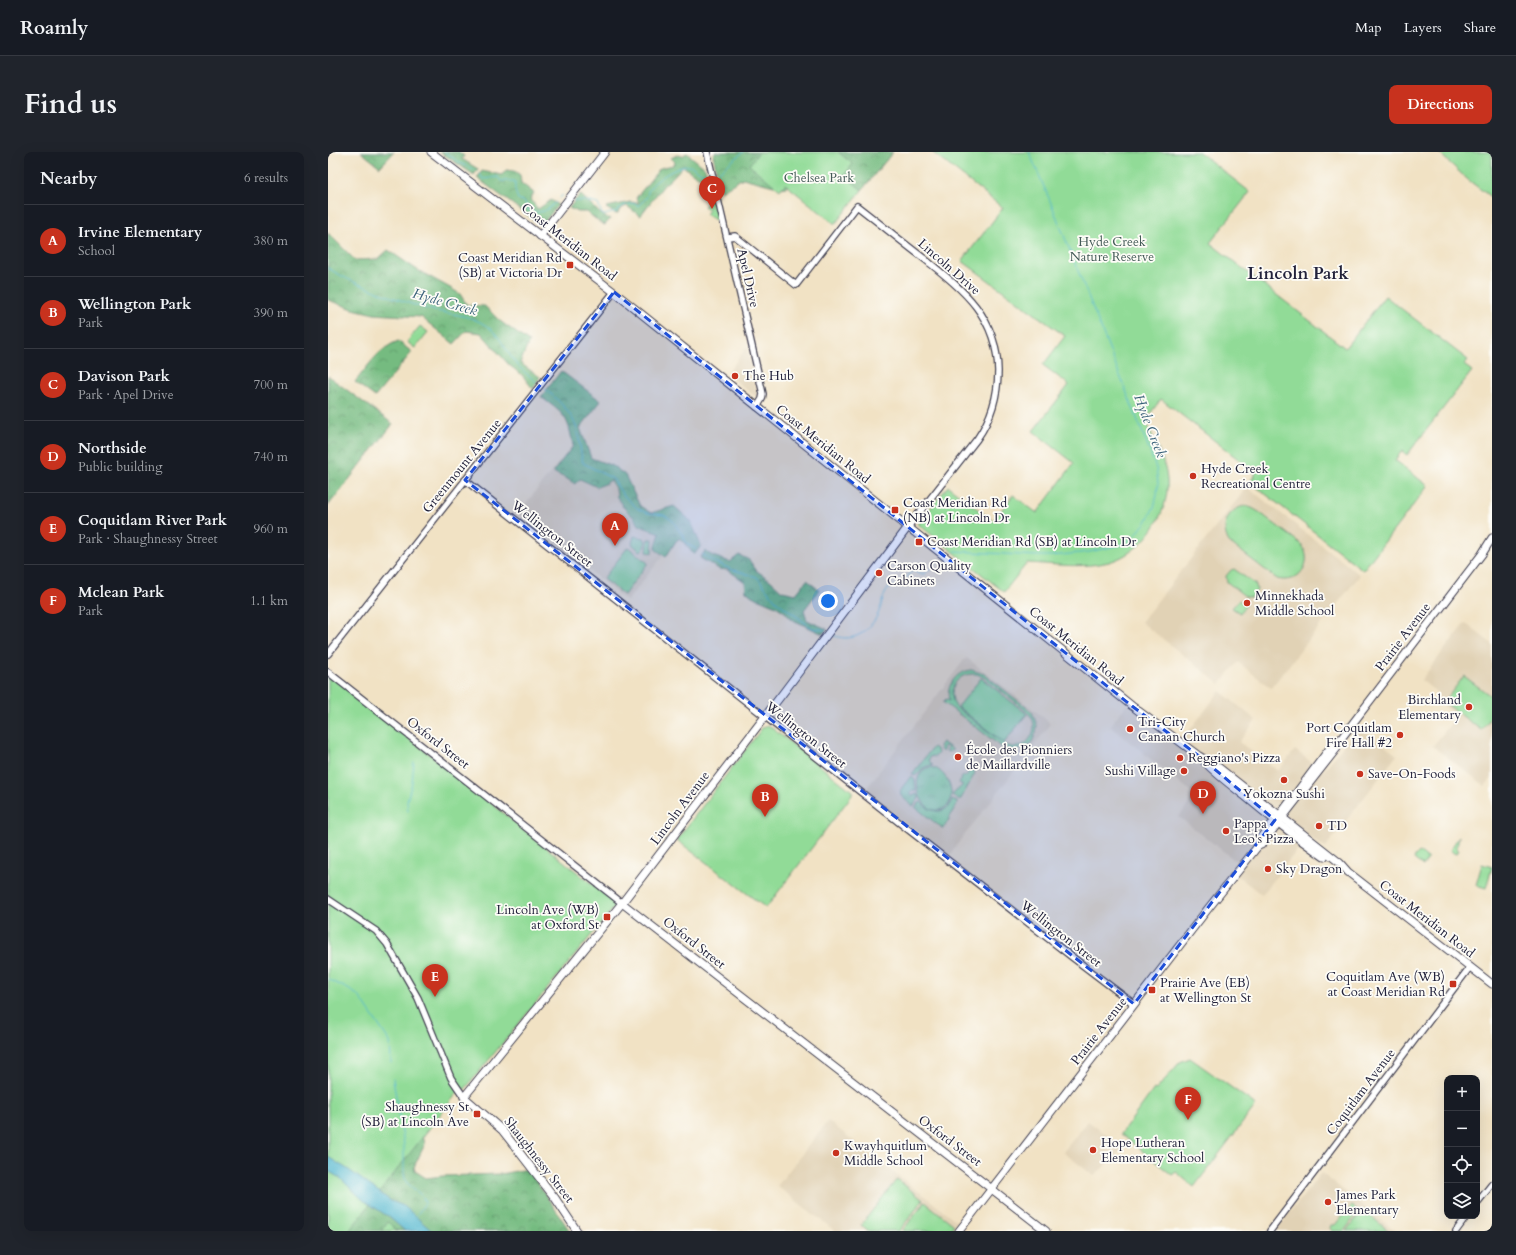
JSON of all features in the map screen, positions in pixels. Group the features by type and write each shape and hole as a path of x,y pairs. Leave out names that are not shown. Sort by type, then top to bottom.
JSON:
{"main road":[{"name":"Coast Meridian Road","path":"432,152 614,292 1132,706 1198,756 1218,767 1336,865 1348,872 1492,984"},
{"path":"540,236 605,152"},
{"name":"Lincoln Avenue","path":"464,1097 622,903 765,717 908,527"},
{"name":"Prairie Avenue","path":"1486,550 1492,538"},
{"name":"Prairie Avenue","path":"959,1231 1258,846 1257,842 1291,808 1336,748 1340,740 1492,544"},
{"name":"Prairie Avenue","path":"1279,819 1333,744 1340,740"},
{"path":"1291,808 1293,826"},
{"name":"Coast Meridian Road","path":"1279,819 1293,826 1340,863 1348,872"},
{"name":"Oxford Street","path":"622,903 1046,1231"},
{"name":"Shaughnessy Street","path":"464,1097 501,1128 555,1198 577,1231"}],"street":[{"name":"Apel Drive","path":"708,152 763,394 762,399 757,406"},
{"name":"Lincoln Drive","path":"728,237 735,236 796,285 857,206 955,283 976,304 987,324 996,353 998,370 997,390 993,406 986,424 973,444 908,527"},
{"name":"Greenmount Avenue","path":"328,654 614,292"},
{"name":"Wellington Street","path":"466,480 765,717 1069,955 1134,1004"},
{"name":"Oxford Street","path":"328,672 622,903"},
{"name":"Shaughnessy Street","path":"328,899 376,931 387,944 410,981 451,1078 464,1097"},
{"name":"Coquitlam Avenue","path":"1270,1231 1470,968"},
{"path":"1480,1199 1492,1184"},
{"path":"1456,1231 1465,1219"}],"highlighted area":[{"path":"614,292 1132,706 1199,756 1275,820 1134,1004 465,480"}],"shaded area":[{"path":"747,347 758,395 756,397 727,374"},
{"path":"573,445 640,506 651,513 674,506 691,521 627,601 518,513"},
{"name":"Minnekhada Middle School","path":"1247,487 1360,575 1271,688 1238,662 1220,684 1141,622"},
{"name":"Birchland Elementary","path":"1465,623 1492,644 1492,778 1485,786 1433,746 1457,716 1435,699 1439,694 1421,680"},
{"name":"École des Pionniers de Maillardville","path":"967,658 1048,721 1050,725 953,850 952,854 948,856 910,826 897,818 896,815 869,795 866,789"},
{"path":"1220,691 1256,720 1239,742 1278,771 1295,750 1323,771 1358,728 1372,736 1397,755 1325,848 1308,836 1262,895 1234,873 1241,865 1179,817 1195,795 1110,726 1127,704 1179,744"},
{"name":"Kwayhquitlum Middle School","path":"828,1121 959,1223 954,1231 835,1231 777,1186"},
{"name":"Hope Lutheran Elementary School","path":"1088,1121 1124,1148 1094,1176 1063,1152"},
{"name":"James Park Elementary","path":"1321,1173 1396,1231 1276,1231"}],"green space":[{"path":"361,152 394,152 380,167"},
{"path":"440,152 459,152 464,156 462,159 478,169 474,175"},
{"path":"715,152 789,152 790,186 781,188 743,178 721,191 713,155"},
{"name":"Chelsea Park","path":"759,152 838,152 853,164 844,175 862,190 835,224 785,184 780,190 749,165"},
{"path":"838,152 893,152 862,190 844,175 848,160"},
{"name":"Hyde Creek Nature Reserve","path":"932,152 1199,152 1250,192 1210,243 1345,348 1385,296 1468,360 1464,365 1472,371 1407,455 1402,451 1395,460 1428,486 1363,570 1250,482 1256,473 1161,399 1147,418 1151,421 1148,426 1162,459 1166,473 1167,493 1164,506 1152,531 1143,541 1121,557 1109,562 1089,565 1068,566 1027,563 1004,592 918,524 948,486 993,521 1013,495 1037,513 1074,463 1033,431 1069,385 1043,365 1065,336 962,261 1003,208"},
{"path":"1438,152 1492,152 1492,198 1467,179"},
{"path":"687,153 705,168 708,180 696,176 683,166 664,185 640,216 627,206 621,208 616,214 606,208 630,202 639,203 636,198 660,168 673,165 675,162 671,158 677,155 682,156"},
{"path":"506,170 515,171 520,175 521,183 534,193 530,199 538,209 551,200 558,205 544,222 541,224 538,223 477,178 482,171 502,175"},
{"path":"580,194 602,215 610,219 605,225 587,212 578,212 569,208"},
{"path":"714,195 720,223 706,214 709,210 704,207"},
{"path":"328,233 355,260 378,259 388,250 416,269 460,294 467,305 485,306 500,321 529,342 520,363 540,377 533,389 522,375 509,365 481,333 466,331 454,344 421,317 374,314 353,309 328,300"},
{"path":"420,326 428,332 415,348 407,342"},
{"path":"398,341 412,352 375,397 355,382 379,353 391,344"},
{"path":"561,371 601,401 580,428 591,458 613,466 625,475 640,506 651,513 674,506 691,521 701,546 694,555 680,538 676,541 666,557 655,549 660,533 640,526 623,507 617,497 616,489 611,480 597,487 580,479 575,484 553,472 573,446 569,428 564,417 541,397"},
{"path":"328,376 393,424 328,506"},
{"path":"1245,506 1259,512 1301,544 1305,551 1306,558 1305,565 1298,575 1292,579 1277,579 1229,542 1225,530 1227,520 1234,511"},
{"path":"608,519 616,529 610,534 602,524"},
{"path":"634,536 644,538 646,542 643,550 640,551 632,544"},
{"path":"648,539 653,539 652,553 647,552"},
{"path":"628,547 648,563 624,595 603,579"},
{"path":"705,551 713,556 730,562 739,555 749,560 757,571 782,591 796,594 807,580 819,590 804,610 807,620 827,629 823,634 791,619 785,612 776,606 752,596 746,591 745,582 728,570 719,569 700,558"},
{"path":"1234,569 1256,585 1257,590 1252,597 1246,597 1227,582 1226,576 1231,570"},
{"path":"1239,600 1246,605 1240,613 1232,608"},
{"path":"971,670 984,674 1032,712 1037,725 1032,742 1017,750 1003,748 943,702 946,699 949,701 948,695 950,685 956,677 965,671","holes":["977,674 985,678 1024,709 1032,718 1034,725 1033,732 1024,745 1016,747 1006,745 956,707 952,696 952,691 956,682 964,675"]},
{"path":"328,673 617,904 465,1089 458,1092 349,1231 328,1231"},
{"path":"1464,676 1492,697 1492,716 1481,730 1444,702"},
{"path":"981,678 1027,714 1004,743 958,707"},
{"path":"768,725 852,791 852,795 766,908 678,841 678,838 763,727"},
{"path":"942,742 952,749 952,751 947,752 946,746 943,747 944,751 941,751 939,746"},
{"path":"933,747 938,753 935,757 931,756 929,759 933,765 925,767 915,776 912,774"},
{"path":"931,767 943,774 948,781 950,788 950,802 946,807 939,810 932,809 926,805 921,799 918,791 917,783 919,775 924,770"},
{"path":"971,769 975,773 961,799 958,800 953,796 953,794 962,786 962,784 959,783 962,779 961,777 966,776"},
{"path":"911,776 915,780 916,791 911,791 910,793 912,795 917,794 919,798 913,806 903,798 900,792"},
{"path":"952,800 957,802 957,804 944,828 915,807 921,802 929,809 942,811 946,809"},
{"path":"1459,836 1457,848 1459,851 1455,854 1450,850"},
{"path":"1419,852 1428,859 1423,866 1414,859"},
{"path":"1482,864 1492,867 1486,888 1476,885"},
{"path":"328,974 424,1139 425,1144 414,1167 415,1171 426,1178 500,1174 528,1169 570,1231 426,1231 380,1195"},
{"path":"1190,1058 1256,1105 1194,1187 1176,1172 1172,1175 1121,1134 1154,1089 1156,1090 1180,1062"},
{"path":"328,1171 372,1201 405,1231 328,1231"},
{"path":"897,1179 923,1200 899,1231 869,1231 861,1225"},
{"path":"925,1202 954,1225 949,1231 902,1231"},
{"path":"1352,1206 1359,1211 1344,1231 1332,1231 1330,1228 1331,1225 1335,1225"},
{"path":"1363,1210 1389,1231 1346,1231"},
{"path":"388,1222 397,1231 381,1231"}],"water":[{"path":"328,1157 349,1170 391,1201 404,1206 432,1231 405,1231 389,1217 363,1200 340,1178 328,1171"}],"waterway":[{"path":"445,152 460,163 477,171"},
{"path":"719,172 743,152"},
{"name":"Hyde Creek","path":"955,551 1051,556 1089,552 1120,545 1133,538 1146,522 1154,507 1157,495 1158,483 1156,468 1146,441 1051,203 1029,152"},
{"path":"574,201 586,201 598,204 602,214 604,215 616,212 626,205 635,203 638,206 647,197 649,190 657,181 680,167 689,166 700,172 706,174 709,173"},
{"path":"480,174 483,179 498,177 501,181 515,181 515,191 518,199 525,202 529,211 541,212 550,208 556,202"},
{"path":"560,198 562,195 563,196"},
{"name":"Hyde Creek","path":"328,268 352,281 399,300 436,311 464,316 480,322 496,334 514,362 536,382"},
{"name":"Hyde Creek","path":"544,388 564,406 571,417 577,429 583,463 613,479 623,495 638,509 647,513 664,515 673,521 687,544 696,549"},
{"name":"Hyde Creek","path":"702,554 730,569 757,577 776,601 812,628 825,630"},
{"name":"Hyde Creek","path":"832,635 846,638 864,632 869,628 877,616 884,595 889,588 898,586 913,570 923,574 926,573 939,560"},
{"path":"408,811 407,801 412,782 414,762"},
{"path":"328,979 359,996 390,1042 391,1063"},
{"path":"393,1079 404,1144 404,1174 406,1182 421,1195"},
{"path":"416,1218 425,1203 423,1197"}],"place":[{"name":"Davison Park","path":"712,209"},
{"name":"Coast Meridian Rd (SB) at Victoria Dr","path":"570,265"},
{"name":"The Hub","path":"735,376"},
{"name":"Hyde Creek Recreational Centre","path":"1193,476"},
{"name":"Coast Meridian Rd (NB) at Lincoln Dr","path":"895,510"},
{"name":"Coast Meridian Rd (SB) at Lincoln Dr","path":"919,542"},
{"name":"Irvine Elementary","path":"615,546"},
{"name":"Carson Quality Cabinets","path":"879,573"},
{"name":"Minnekhada Middle School","path":"1247,603"},
{"name":"Birchland Elementary","path":"1469,707"},
{"name":"Tri-City Canaan Church","path":"1130,729"},
{"name":"Port Coquitlam Fire Hall #2","path":"1400,735"},
{"name":"École des Pionniers de Maillardville","path":"958,757"},
{"name":"Reggiano's Pizza","path":"1180,758"},
{"name":"Sushi Village","path":"1184,771"},
{"name":"Save-On-Foods","path":"1360,774"},
{"name":"Yokozna Sushi","path":"1284,780"},
{"name":"Northside","path":"1203,814"},
{"name":"Wellington Park","path":"765,817"},
{"name":"TD","path":"1319,826"},
{"name":"Pappa Leo's Pizza","path":"1226,831"},
{"name":"Sky Dragon","path":"1268,869"},
{"name":"Lincoln Ave (WB) at Oxford St","path":"607,917"},
{"name":"Coquitlam Ave (WB) at Coast Meridian Rd","path":"1453,984"},
{"name":"Prairie Ave (EB) at Wellington St","path":"1152,990"},
{"name":"Coquitlam River Park","path":"435,997"},
{"name":"Shaughnessy St (SB) at Lincoln Ave","path":"477,1114"},
{"name":"Mclean Park","path":"1188,1120"},
{"name":"Hope Lutheran Elementary School","path":"1093,1150"},
{"name":"Kwayhquitlum Middle School","path":"836,1153"},
{"name":"James Park Elementary","path":"1328,1202"}],"district":[{"name":"Lincoln Park","path":"1298,273"}]}
